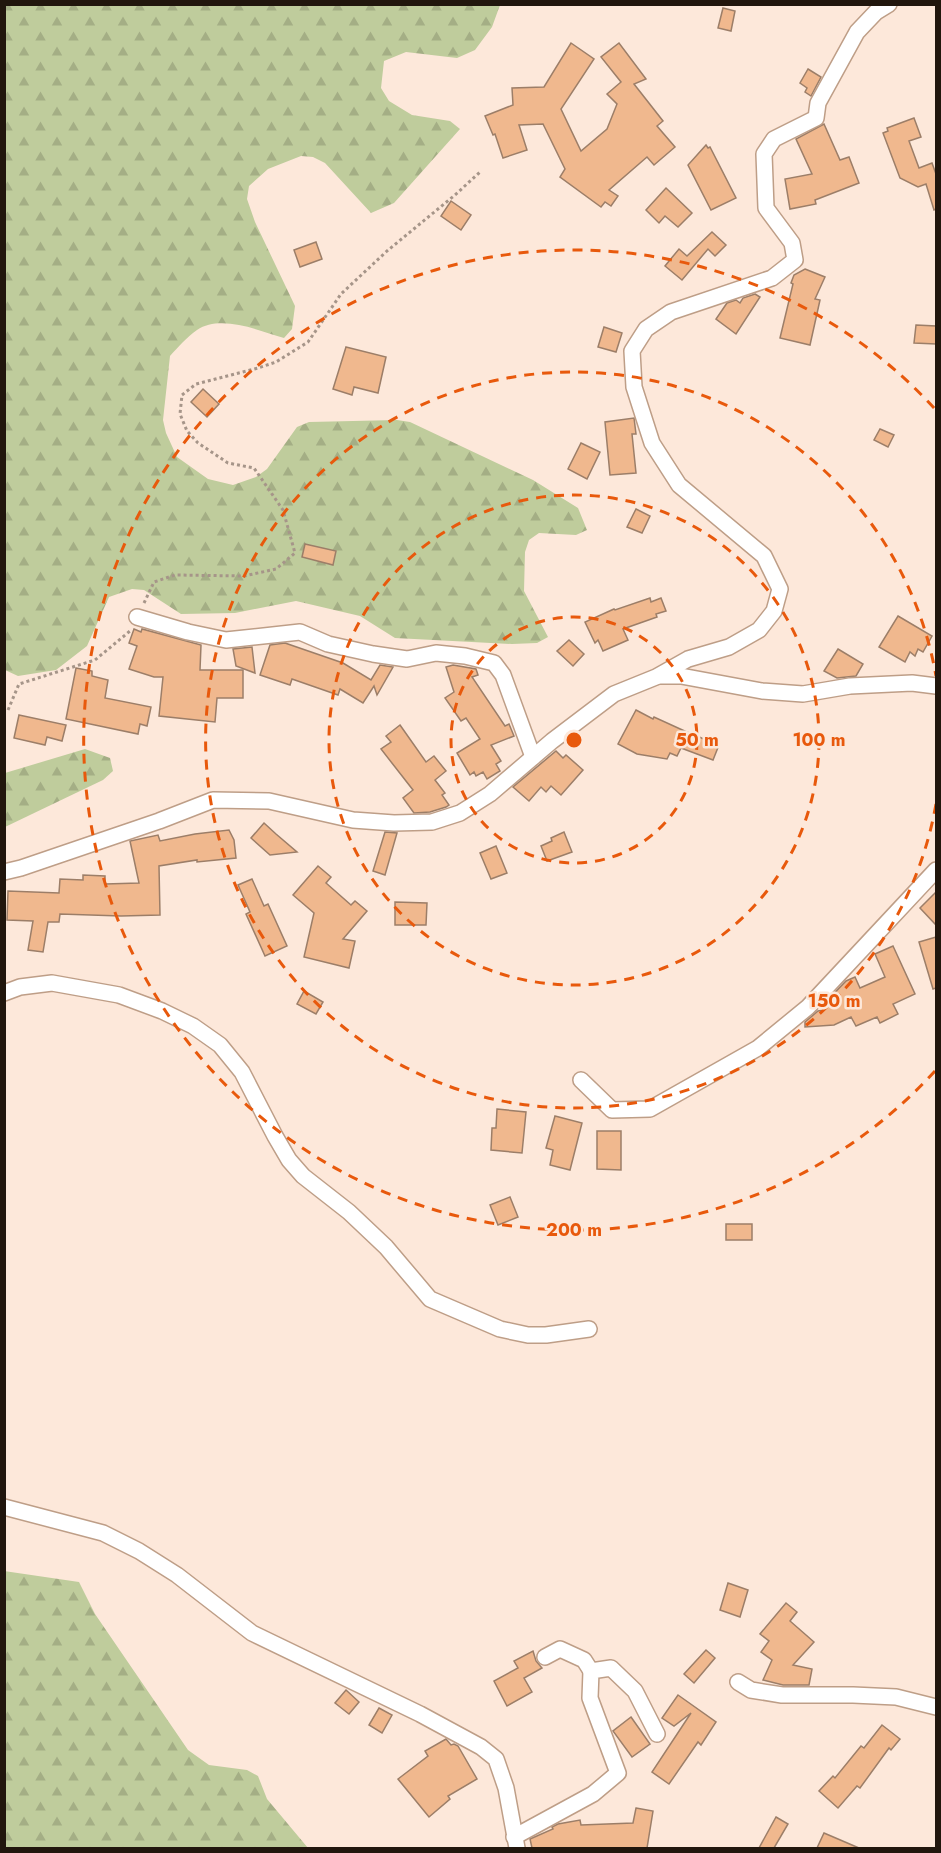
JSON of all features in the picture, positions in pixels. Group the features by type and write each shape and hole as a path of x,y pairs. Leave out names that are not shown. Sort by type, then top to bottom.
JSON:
{"street":[{"path":"4,872 159,821 213,800 269,801 353,820 394,823 432,822 460,813 490,794 533,757 614,694 688,659 729,647 759,630 774,611 780,589 764,556 679,485 652,443 634,387 632,351 646,329 671,312 772,278 795,260 792,243 766,208 764,154 774,139 816,118 818,103 857,32 876,12 889,4"},
{"path":"137,617 226,640 300,632 328,644 373,654 407,659 436,652 494,663 503,675 533,757"},
{"path":"656,676 681,676 762,691 803,694 850,686 912,683 936,686"},
{"path":"581,1080 612,1110 650,1109 700,1083 758,1048 808,1007 936,870"},
{"path":"4,993 20,987 52,983 119,994 193,1026 220,1045 242,1072 275,1136 303,1176 349,1212 386,1247 430,1299 500,1329 528,1335 589,1329"},
{"path":"4,1507 103,1533 139,1551 177,1575 252,1633 420,1714 481,1747 496,1759 506,1788 515,1843 593,1794 618,1773 590,1698 591,1671 584,1660 560,1649 545,1657"},
{"path":"591,1671 610,1668 635,1691 657,1734"},
{"path":"738,1682 751,1690 782,1695 896,1697 936,1707"}],"path":[{"path":"8,710 19,684 95,660 132,629 154,582 175,575 244,576 276,569 295,553 283,510 254,468 228,463 198,443 187,430 180,414 182,395 196,384 276,362 308,342 341,294 387,251 480,172"}],"green space":[{"path":"4,5 500,5 492,27 475,50 457,58 406,52 384,61 381,88 389,101 412,115 450,121 460,129 394,203 371,213 325,163 313,157 301,156 268,169 249,186 247,199 255,222 295,306 292,329 284,338 240,325 207,325 197,330 170,356 163,420 177,457 208,479 233,485 256,477 267,469 297,427 309,422 397,420 410,422 533,480 578,508 587,530 576,535 539,533 529,540 525,552 524,591 548,637 537,643 512,644 395,638 360,616 296,601 235,613 181,614 144,590 132,589 109,597 87,646 56,670 18,676 5,670"},
{"path":"85,749 110,758 113,771 103,780 5,827 5,773"},
{"path":"4,1571 79,1582 95,1614 188,1750 209,1765 247,1770 258,1776 267,1799 308,1848 5,1848"}],"building":[{"path":"723,8 735,11 731,31 718,28"},
{"path":"571,43 594,59 561,109 581,151 607,129 617,104 607,94 621,82 601,57 619,43 646,79 634,84 663,121 657,126 675,147 654,165 647,157 609,190 618,196 611,206 605,202 601,207 560,177 565,169 543,124 519,125 527,150 503,158 495,134 493,135 485,116 513,105 512,88 544,87"},
{"path":"808,69 821,77 811,96 805,92 807,88 800,83"},
{"path":"914,118 921,137 909,141 919,168 932,163 936,174 936,209 934,210 926,184 918,187 900,178 883,133 888,131 887,128"},
{"path":"824,124 840,160 849,157 859,183 815,200 816,204 790,209 785,179 812,174 796,139"},
{"path":"706,145 710,147 736,198 711,210 688,165"},
{"path":"666,188 692,213 678,227 665,216 659,223 646,210"},
{"path":"451,201 471,215 461,230 441,216"},
{"path":"712,232 726,245 715,256 708,249 682,280 665,266 679,249 687,256"},
{"path":"316,242 322,259 300,267 294,250"},
{"path":"805,269 825,277 815,299 820,300 810,345 780,338 793,284 791,283 794,275"},
{"path":"755,294 760,297 736,334 716,319 727,303 736,300 740,303 743,298"},
{"path":"916,325 936,326 936,344 914,343"},
{"path":"604,327 622,333 616,352 598,347"},
{"path":"346,347 386,357 378,393 354,387 352,395 333,389"},
{"path":"203,389 219,404 207,417 191,402"},
{"path":"634,418 636,434 632,434 636,473 610,475 605,422"},
{"path":"880,429 894,435 888,447 874,440"},
{"path":"581,443 600,452 587,479 568,469"},
{"path":"636,509 650,516 642,533 627,527"},
{"path":"305,544 336,551 333,565 302,557"},
{"path":"650,598 651,602 661,598 666,611 656,614 657,617 623,629 628,640 603,651 598,640 595,643 585,622 614,609"},
{"path":"898,616 932,636 923,652 918,649 915,656 910,652 905,662 879,647"},
{"path":"134,629 141,632 142,629 201,645 200,670 243,670 243,698 217,698 215,722 159,716 163,677 154,677 129,669 137,646 129,643"},
{"path":"569,640 584,654 573,666 557,651"},
{"path":"285,643 343,663 371,680 380,665 393,667 377,695 374,686 363,703 340,689 338,695 292,679 290,685 260,675 270,645"},
{"path":"252,647 255,673 236,666 233,649"},
{"path":"838,649 863,664 856,676 837,678 824,671"},
{"path":"453,665 476,669 478,675 472,677 505,726 509,724 514,736 491,745 501,761 496,764 500,771 487,779 483,772 476,776 474,772 470,775 457,753 480,739 466,718 461,721 445,698 454,692 446,667"},
{"path":"76,668 92,671 92,676 108,680 105,698 151,707 147,726 140,724 138,734 66,719"},
{"path":"636,710 719,745 713,760 681,748 677,756 670,753 667,759 637,754 618,744"},
{"path":"19,715 66,725 62,741 47,737 45,745 14,738"},
{"path":"400,725 426,762 434,756 446,771 435,780 445,793 442,795 449,805 446,807 430,812 414,813 403,798 413,790 381,749 391,742 386,736"},
{"path":"556,751 563,758 566,755 583,770 561,795 551,786 546,792 541,787 529,801 513,787"},
{"path":"264,823 297,852 270,855 251,838"},
{"path":"229,830 234,840 236,858 197,862 197,860 159,866 160,915 60,914 59,922 48,922 43,952 28,950 33,921 7,920 8,891 59,893 60,879 83,880 83,875 105,876 105,884 139,883 130,841 158,835 160,841"},
{"path":"385,832 397,833 385,875 373,871"},
{"path":"564,832 572,852 547,861 541,846"},
{"path":"496,846 507,873 491,879 480,853"},
{"path":"318,866 331,877 326,883 351,905 355,901 367,911 343,939 355,941 349,968 304,957 314,913 293,895"},
{"path":"252,879 264,906 268,904 287,946 265,956 246,914 250,912 238,885"},
{"path":"936,892 936,925 920,908"},
{"path":"395,902 427,903 426,925 395,925"},
{"path":"936,937 936,988 933,989 919,942"},
{"path":"893,946 915,994 893,1004 898,1014 880,1023 877,1017 856,1026 851,1017 834,1025 805,1027 805,1022 818,1011 824,1010 822,1006 846,981 855,977 860,988 885,977 875,954"},
{"path":"304,991 323,1002 316,1014 297,1004"},
{"path":"497,1109 526,1112 522,1153 491,1150 492,1128 496,1128"},
{"path":"555,1116 582,1123 570,1170 550,1165 553,1150 546,1148"},
{"path":"597,1131 621,1131 621,1170 597,1169"},
{"path":"510,1197 518,1217 498,1225 490,1205"},
{"path":"726,1224 752,1224 752,1240 726,1240"},
{"path":"728,1583 748,1590 740,1617 720,1610"},
{"path":"786,1603 797,1612 790,1621 814,1642 793,1665 812,1669 809,1685 783,1685 763,1680 772,1660 761,1652 769,1641 760,1634"},
{"path":"706,1650 715,1658 694,1683 684,1674"},
{"path":"533,1651 536,1661 542,1668 524,1678 532,1692 507,1706 494,1681 518,1668 514,1661"},
{"path":"346,1690 359,1702 349,1714 335,1703"},
{"path":"678,1695 716,1722 701,1745 698,1742 669,1784 652,1772 691,1713 674,1726 662,1718"},
{"path":"379,1708 392,1715 382,1733 369,1725"},
{"path":"631,1717 650,1744 632,1757 613,1731"},
{"path":"882,1725 900,1739 891,1750 889,1748 860,1788 857,1786 838,1808 819,1791 833,1776 835,1778 861,1746 864,1748"},
{"path":"446,1739 451,1745 458,1746 477,1779 448,1796 450,1799 429,1817 398,1779 428,1756 425,1751"},
{"path":"636,1808 653,1811 647,1848 532,1848 530,1839 553,1829 552,1827 558,1824 580,1820 581,1825 633,1823"},
{"path":"776,1817 788,1824 774,1848 759,1848"},
{"path":"824,1833 859,1848 817,1848"}]}
